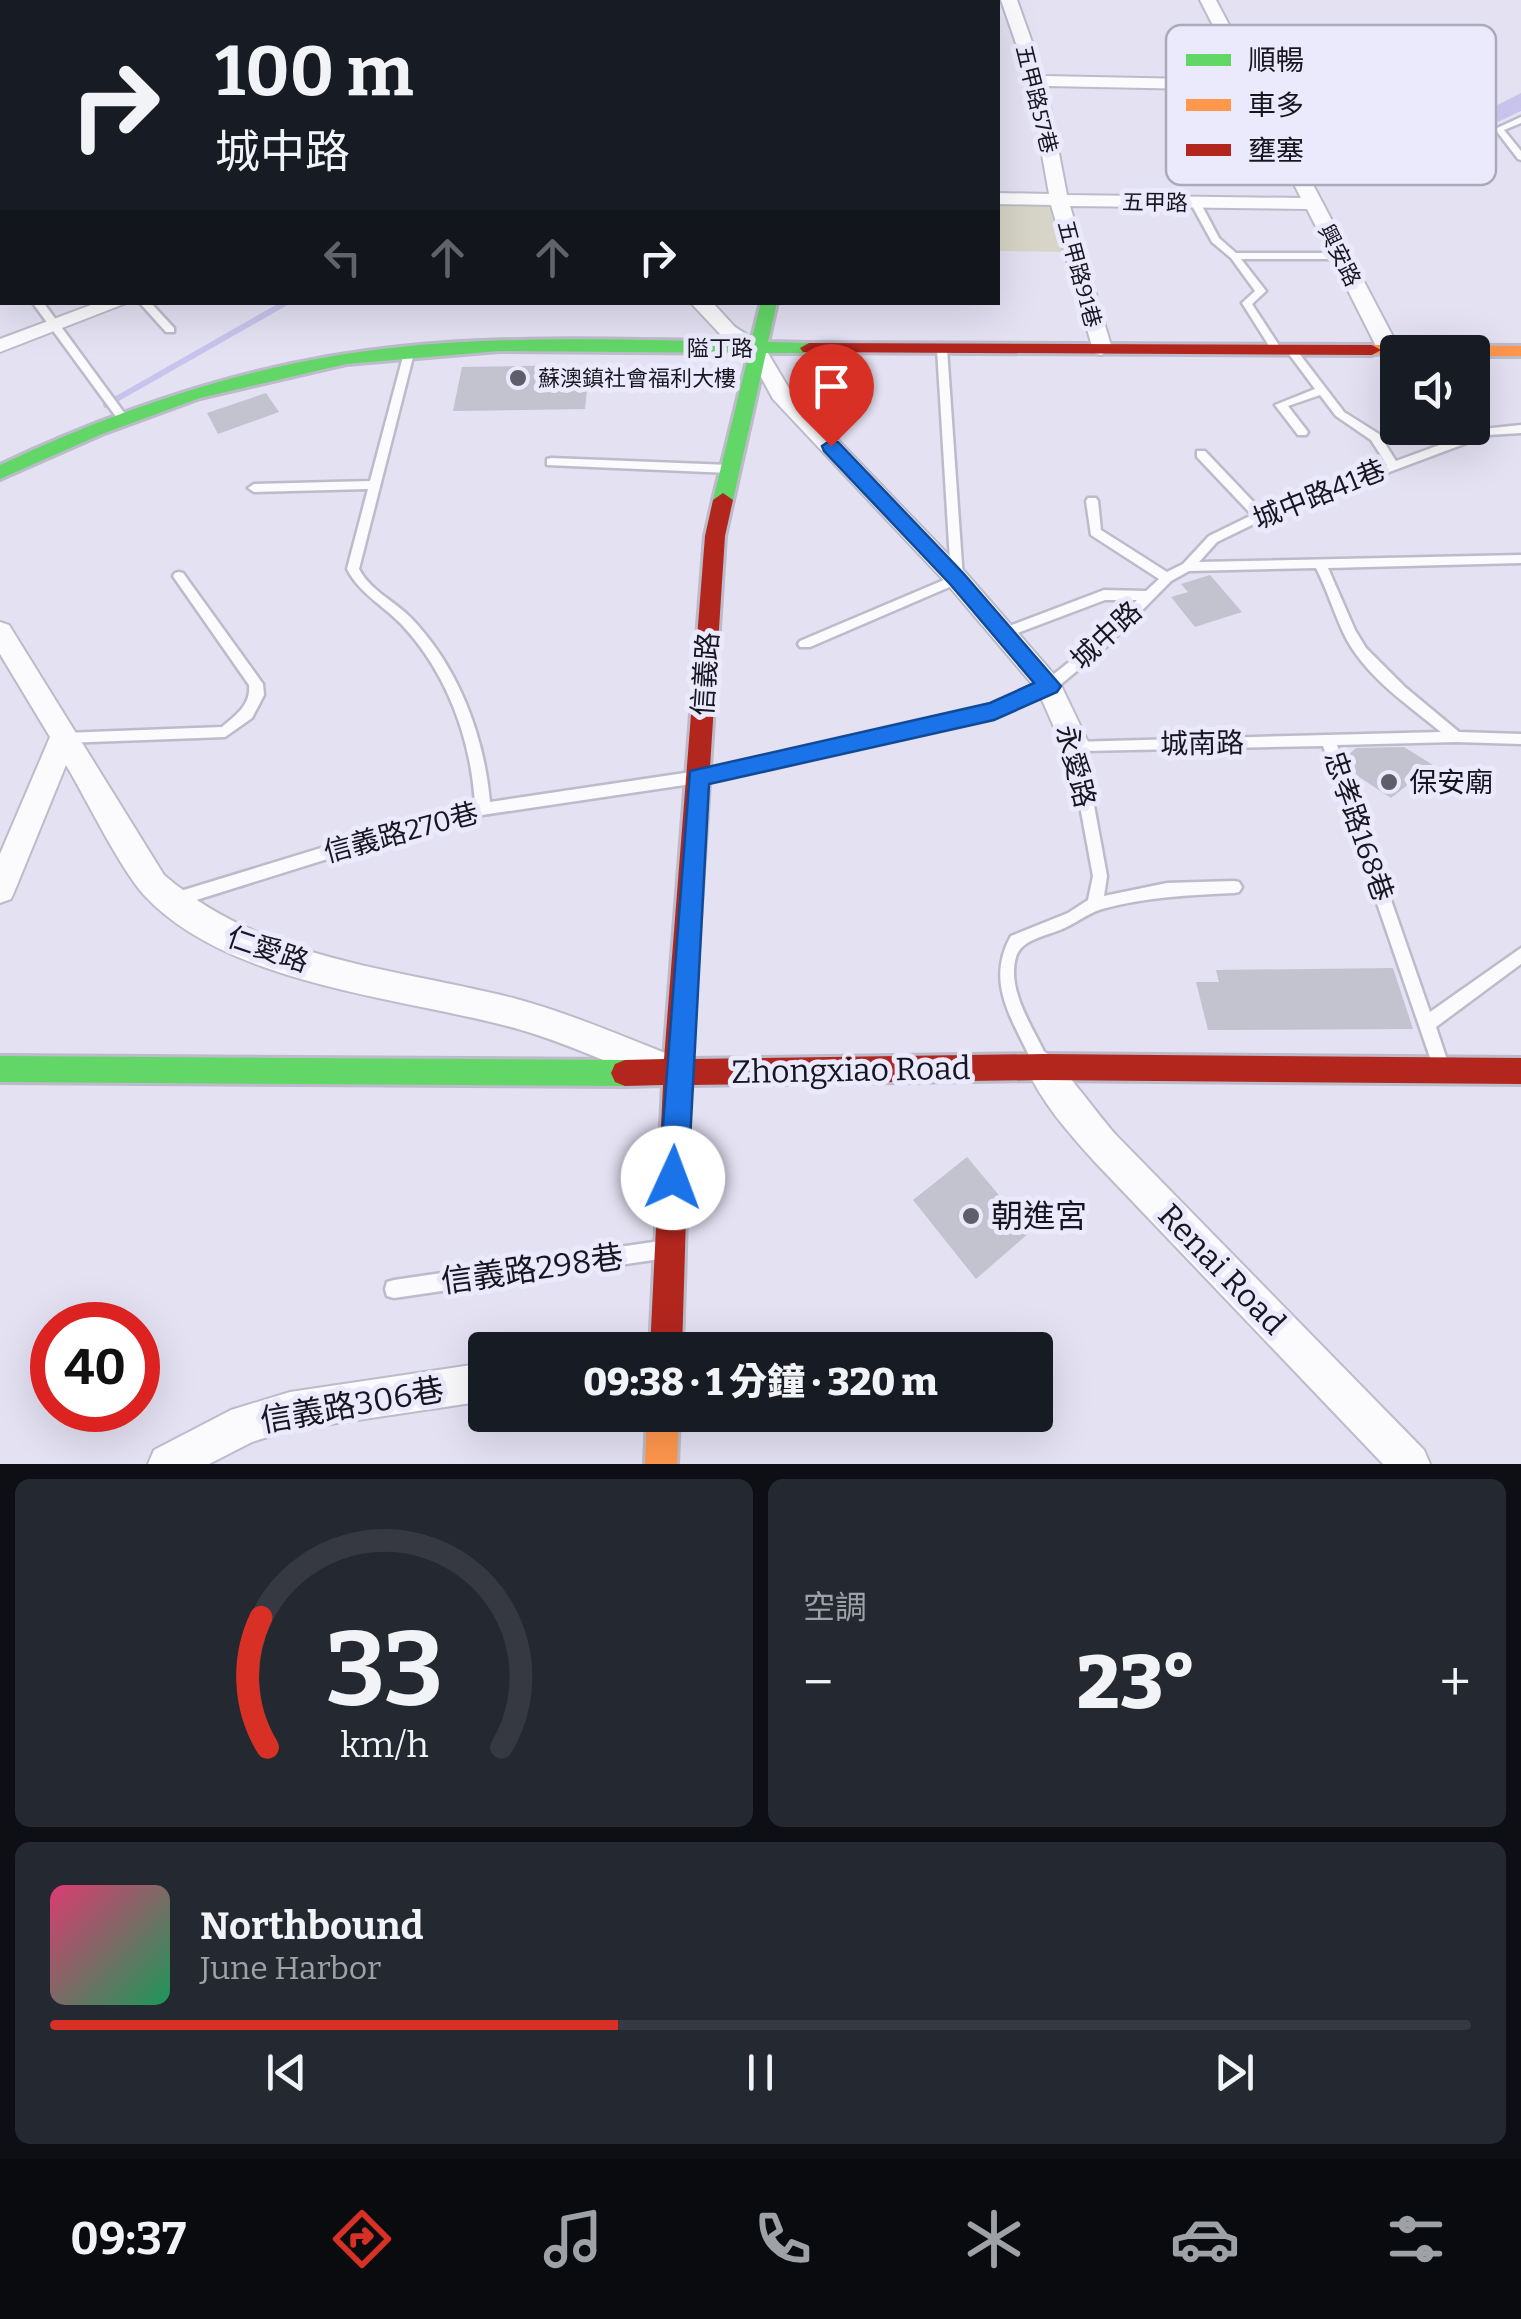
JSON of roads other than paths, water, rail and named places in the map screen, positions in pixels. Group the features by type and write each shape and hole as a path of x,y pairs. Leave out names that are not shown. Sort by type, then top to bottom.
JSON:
{"street":[{"name":"五甲路57巷","path":"1009,0 1037,81 1059,200"},
{"name":"興安路","path":"1208,0 1221,25"},
{"path":"1037,81 1166,83"},
{"name":"興安路","path":"1303,185 1381,335"},
{"name":"五甲路","path":"1000,199 1313,204"},
{"name":"五甲路91巷","path":"1059,200 1101,349"},
{"path":"0,346 111,305"},
{"name":"永愛路","path":"703,305 728,331 756,348 781,394 957,579 1050,686 1076,746"},
{"name":"信義路","path":"667,1332 678,1073 715,536 768,305"},
{"name":"隘丁路","path":"0,473 120,416 240,377 318,360 410,350 1380,350"},
{"name":"隘丁路","path":"1490,350 1521,350"},
{"name":"仁愛路","path":"0,632 168,901 231,939 278,957 520,1015 678,1073"},
{"path":"0,890 64,738"},
{"name":"Zhongxiao Road","path":"0,1069 678,1073 1043,1067 1521,1071"},
{"name":"Renai Road","path":"1043,1067 1070,1109 1105,1148 1410,1464"},
{"name":"信義路306巷","path":"168,1464 246,1424 290,1411 468,1385"},
{"path":"661,1464 662,1432"}],"lane":[{"path":"1521,120 1498,130 1521,156"},
{"path":"1195,202 1215,240 1234,256 1261,291 1247,303 1340,414 1375,437 1392,464"},
{"path":"1234,256 1340,256"},
{"path":"39,305 120,416"},
{"path":"147,305 170,330"},
{"path":"806,644 957,579 942,348"},
{"path":"410,350 353,569 368,591 406,621 434,656 476,751 483,809"},
{"path":"1302,432 1282,405 1320,391"},
{"name":"城中路41巷","path":"1490,432 1521,429"},
{"name":"城中路41巷","path":"1187,567 1214,539 1260,516 1448,445"},
{"path":"1201,454 1260,516"},
{"path":"552,462 730,469"},
{"path":"254,488 373,485"},
{"path":"1092,500 1095,532 1168,578"},
{"name":"城中路","path":"698,778 994,711 1050,686 1168,578 1187,567 1521,559"},
{"path":"1321,566 1340,601 1354,641 1369,661 1456,737 1521,739"},
{"path":"64,738 212,734 239,724 247,714 257,695 256,684 179,576"},
{"path":"1004,633 1104,594 1149,596"},
{"name":"忠孝路168巷","path":"1442,1072 1328,740 1456,737"},
{"name":"城南路","path":"1076,746 1328,740"},
{"name":"永愛路","path":"1076,746 1100,876 1095,904"},
{"name":"信義路270巷","path":"168,901 424,821 698,778"},
{"path":"1043,1067 1006,981 1004,962 1016,941 1095,904 1167,890 1234,886"},
{"path":"1426,1024 1521,955"},
{"name":"信義路298巷","path":"394,1289 670,1249"}],"waterway":[{"path":"106,405 282,305"}],"place":[{"name":"蘇澳鎮社會福利大樓","path":"518,378"},
{"name":"保安廟","path":"1389,782"},
{"name":"朝進宮","path":"971,1216"}]}
